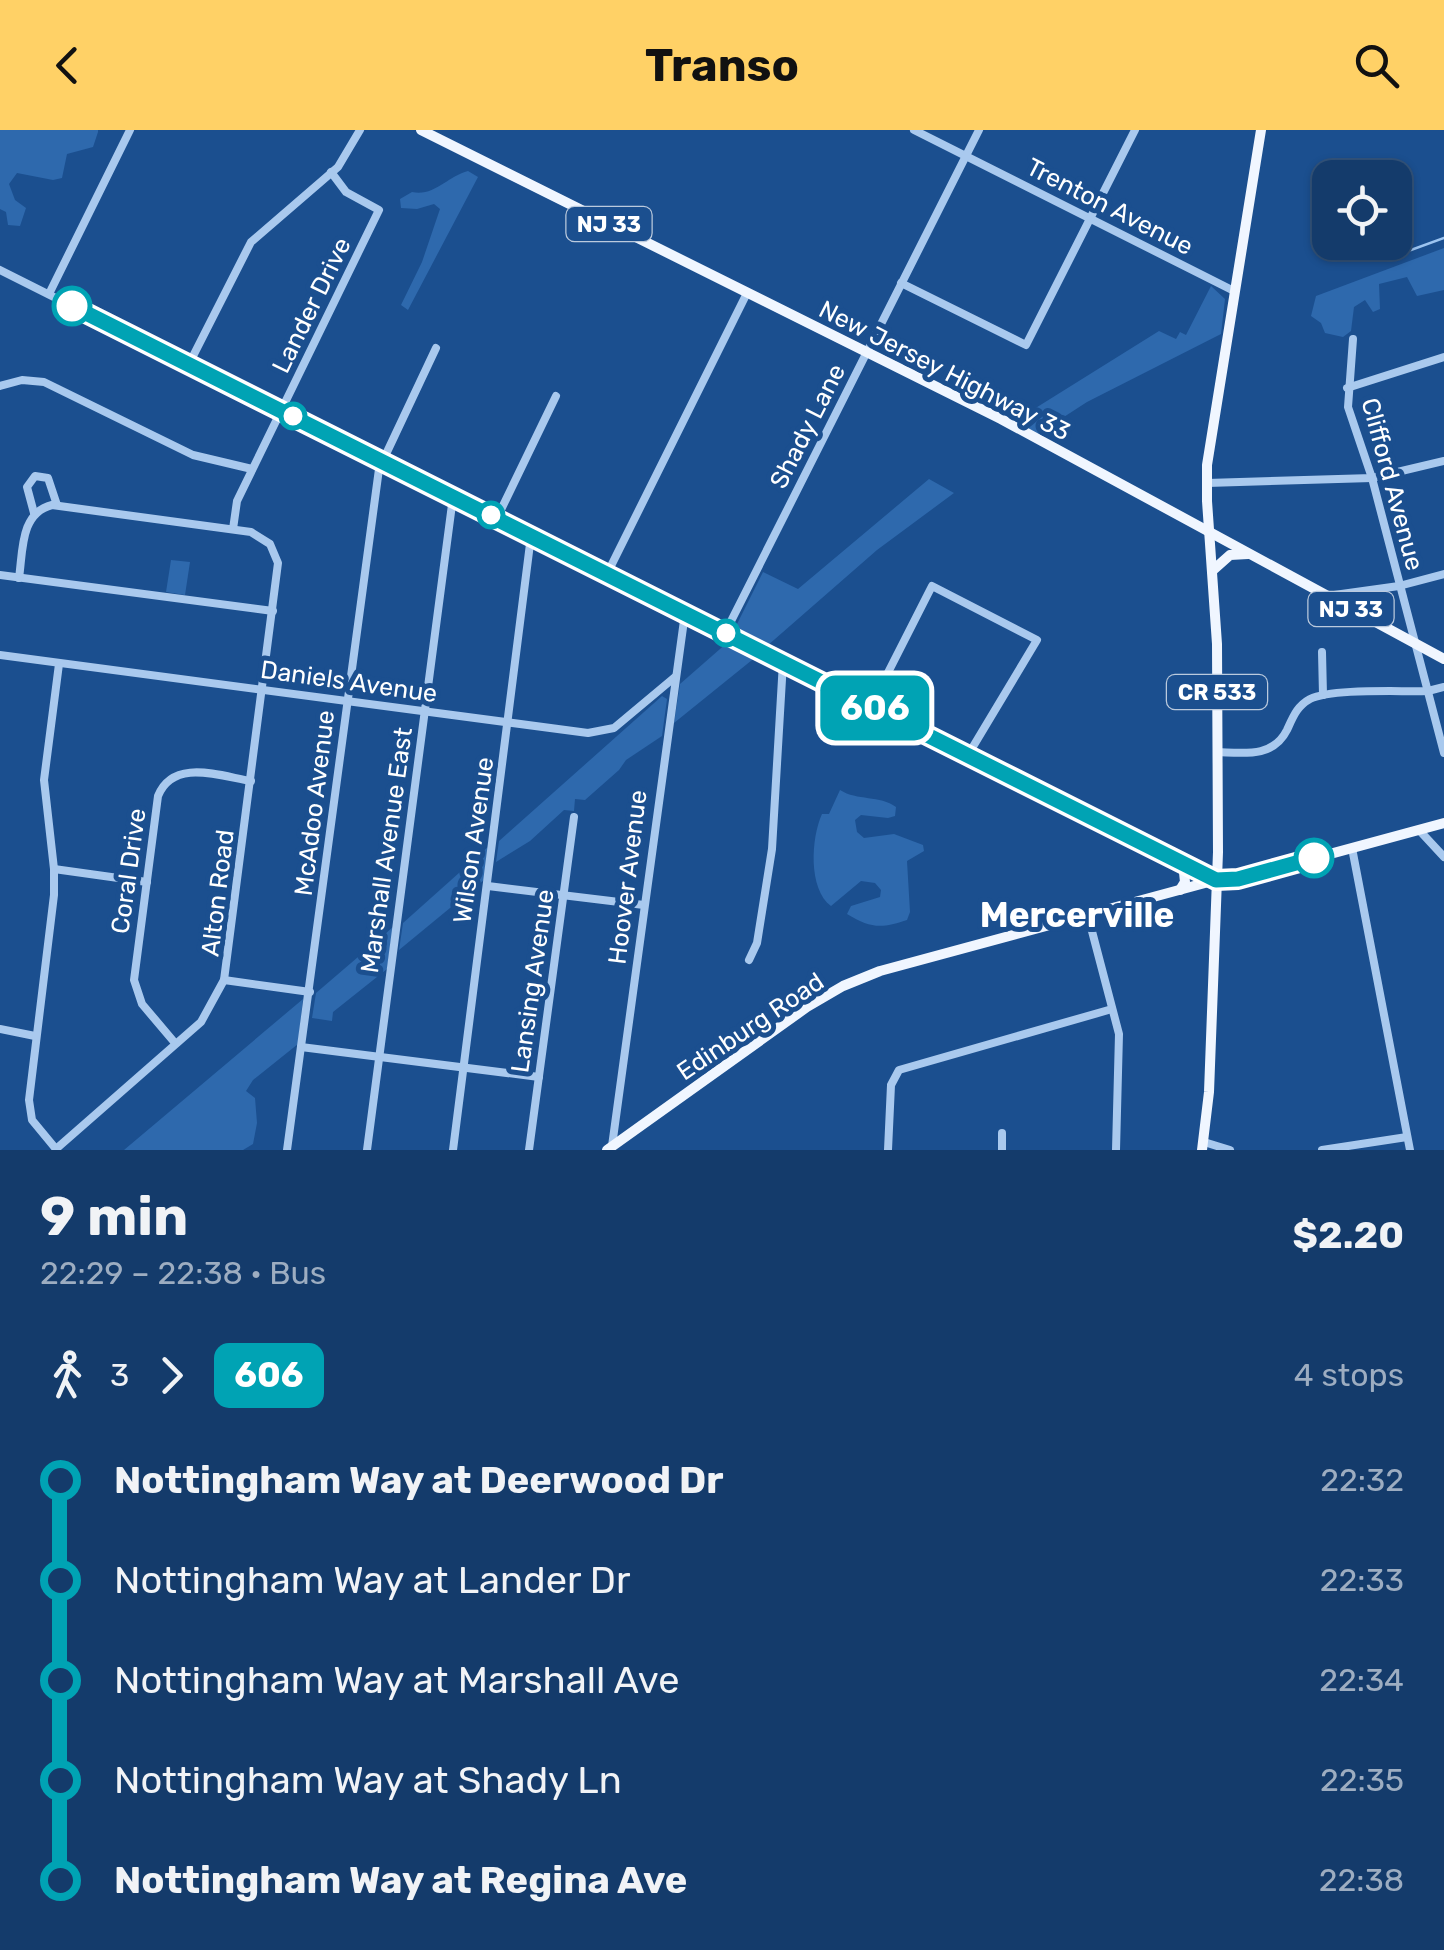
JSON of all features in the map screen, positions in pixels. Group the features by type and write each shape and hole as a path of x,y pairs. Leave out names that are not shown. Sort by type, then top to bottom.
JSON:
{"main road":[{"name":"New Jersey Highway 33","path":"420,130 1001,419 1444,660"},
{"name":"CR 533","path":"1203,1146 1209,1092 1218,752 1217,644 1206,482 1261,130"},
{"path":"1212,572 1230,555 1250,554"},
{"name":"Edinburg Road","path":"610,1148 807,1006 880,971 1444,823"},
{"path":"1179,892 1185,882 1183,863"}],"street":[{"path":"49,294 130,130"},
{"path":"189,364 251,242 331,172 346,156 360,130"},
{"name":"Trenton Avenue","path":"914,130 1234,290"},
{"name":"Shady Lane","path":"726,633 979,130"},
{"path":"901,283 1026,345 1135,130"},
{"name":"Lander Drive","path":"233,529 237,501 379,210 346,192 331,172"},
{"path":"0,283 3,271 1216,880"},
{"path":"607,574 747,293"},
{"name":"Clifford Avenue","path":"1353,340 1348,407 1372,478 1444,753"},
{"name":"McAdoo Avenue","path":"287,1150 381,460 436,348"},
{"path":"1348,388 1444,357"},
{"path":"0,383 32,380 53,385 192,455 252,469"},
{"path":"496,518 556,396"},
{"path":"1206,482 1372,478 1444,461"},
{"path":"19,578 26,532 34,513 28,486 35,476 48,478 58,505"},
{"name":"Marshall Avenue East","path":"367,1150 454,497"},
{"path":"34,513 58,505 233,529"},
{"name":"Alton Road","path":"56,1149 201,1022 224,980 277,555 259,534 233,529"},
{"name":"Wilson Avenue","path":"452,1150 531,536"},
{"path":"1327,596 1399,586 1444,574"},
{"path":"0,576 272,611"},
{"path":"872,706 932,586 1036,640 968,754"},
{"name":"Hoover Avenue","path":"610,1148 685,613"},
{"path":"1322,652 1323,695"},
{"name":"Daniels Avenue","path":"0,655 588,733 607,732 675,677"},
{"path":"749,960 758,943 772,849 783,662"},
{"path":"56,1149 32,1120 30,1092 51,922 54,869 44,780 59,664"},
{"path":"1218,752 1253,753 1269,748 1282,738 1299,707 1323,695 1444,687"},
{"name":"Coral Drive","path":"175,1043 142,1004 136,988 135,970 158,796 165,783 185,772 251,780"},
{"name":"Lansing Avenue","path":"530,1150 574,817"},
{"path":"1419,830 1444,857"},
{"path":"1352,848 1410,1150"},
{"path":"54,869 146,882"},
{"path":"488,886 644,905"},
{"path":"1088,916 1119,1034 1116,1150"},
{"path":"224,980 310,992"},
{"path":"888,1150 891,1085 899,1070 1112,1009"},
{"path":"0,1029 35,1036"},
{"path":"301,1046 539,1077"},
{"path":"1002,1133 1002,1150"},
{"path":"1322,1150 1407,1138"},
{"path":"1203,1146 1230,1150"}],"shaded area":[{"path":"0,130 98,130 93,147 67,154 62,178 17,173 9,184 15,200 26,208 20,226 8,225 6,212 0,209"},
{"path":"468,171 478,177 408,310 401,305 422,262 440,209 434,204 401,208 400,199 412,192 427,192"},
{"path":"1444,248 1444,290 1417,296 1407,277 1379,284 1380,309 1373,312 1365,300 1354,307 1351,331 1343,337 1325,333 1321,323 1311,316 1316,296"},
{"path":"1211,286 1225,299 1221,334 1087,402 1036,435 1013,422 1159,331 1176,339 1180,332 1186,335"},
{"path":"929,479 954,493 877,550 767,646 738,632 737,624 763,572 798,589"},
{"path":"171,560 190,562 185,595 166,592"},
{"path":"728,642 757,656 674,723 680,684"},
{"path":"662,696 667,699 662,736 626,760 585,800 575,799 574,811 564,810 530,841 496,862 499,841"},
{"path":"840,790 896,807 895,816 861,815 855,820 857,832 864,838 894,834 923,845 924,851 907,861 907,920 876,926 847,914 851,906 880,897 881,890 875,883 861,881 831,906 818,888 814,863 816,836 822,814 829,814"},
{"path":"488,847 484,880 399,950 403,923"},
{"path":"393,927 387,969 333,1012 332,1021 312,1018 316,993"},
{"path":"303,999 298,1044 253,1080 246,1091 255,1098 257,1123 253,1144 243,1150 124,1150"}],"waterway":[{"path":"1412,250 1444,238"}],"bus line":[{"name":"606","path":"72,306 1216,880 1238,879 1314,858"}],"district":[{"name":"Mercerville","path":"1077,915"}]}
